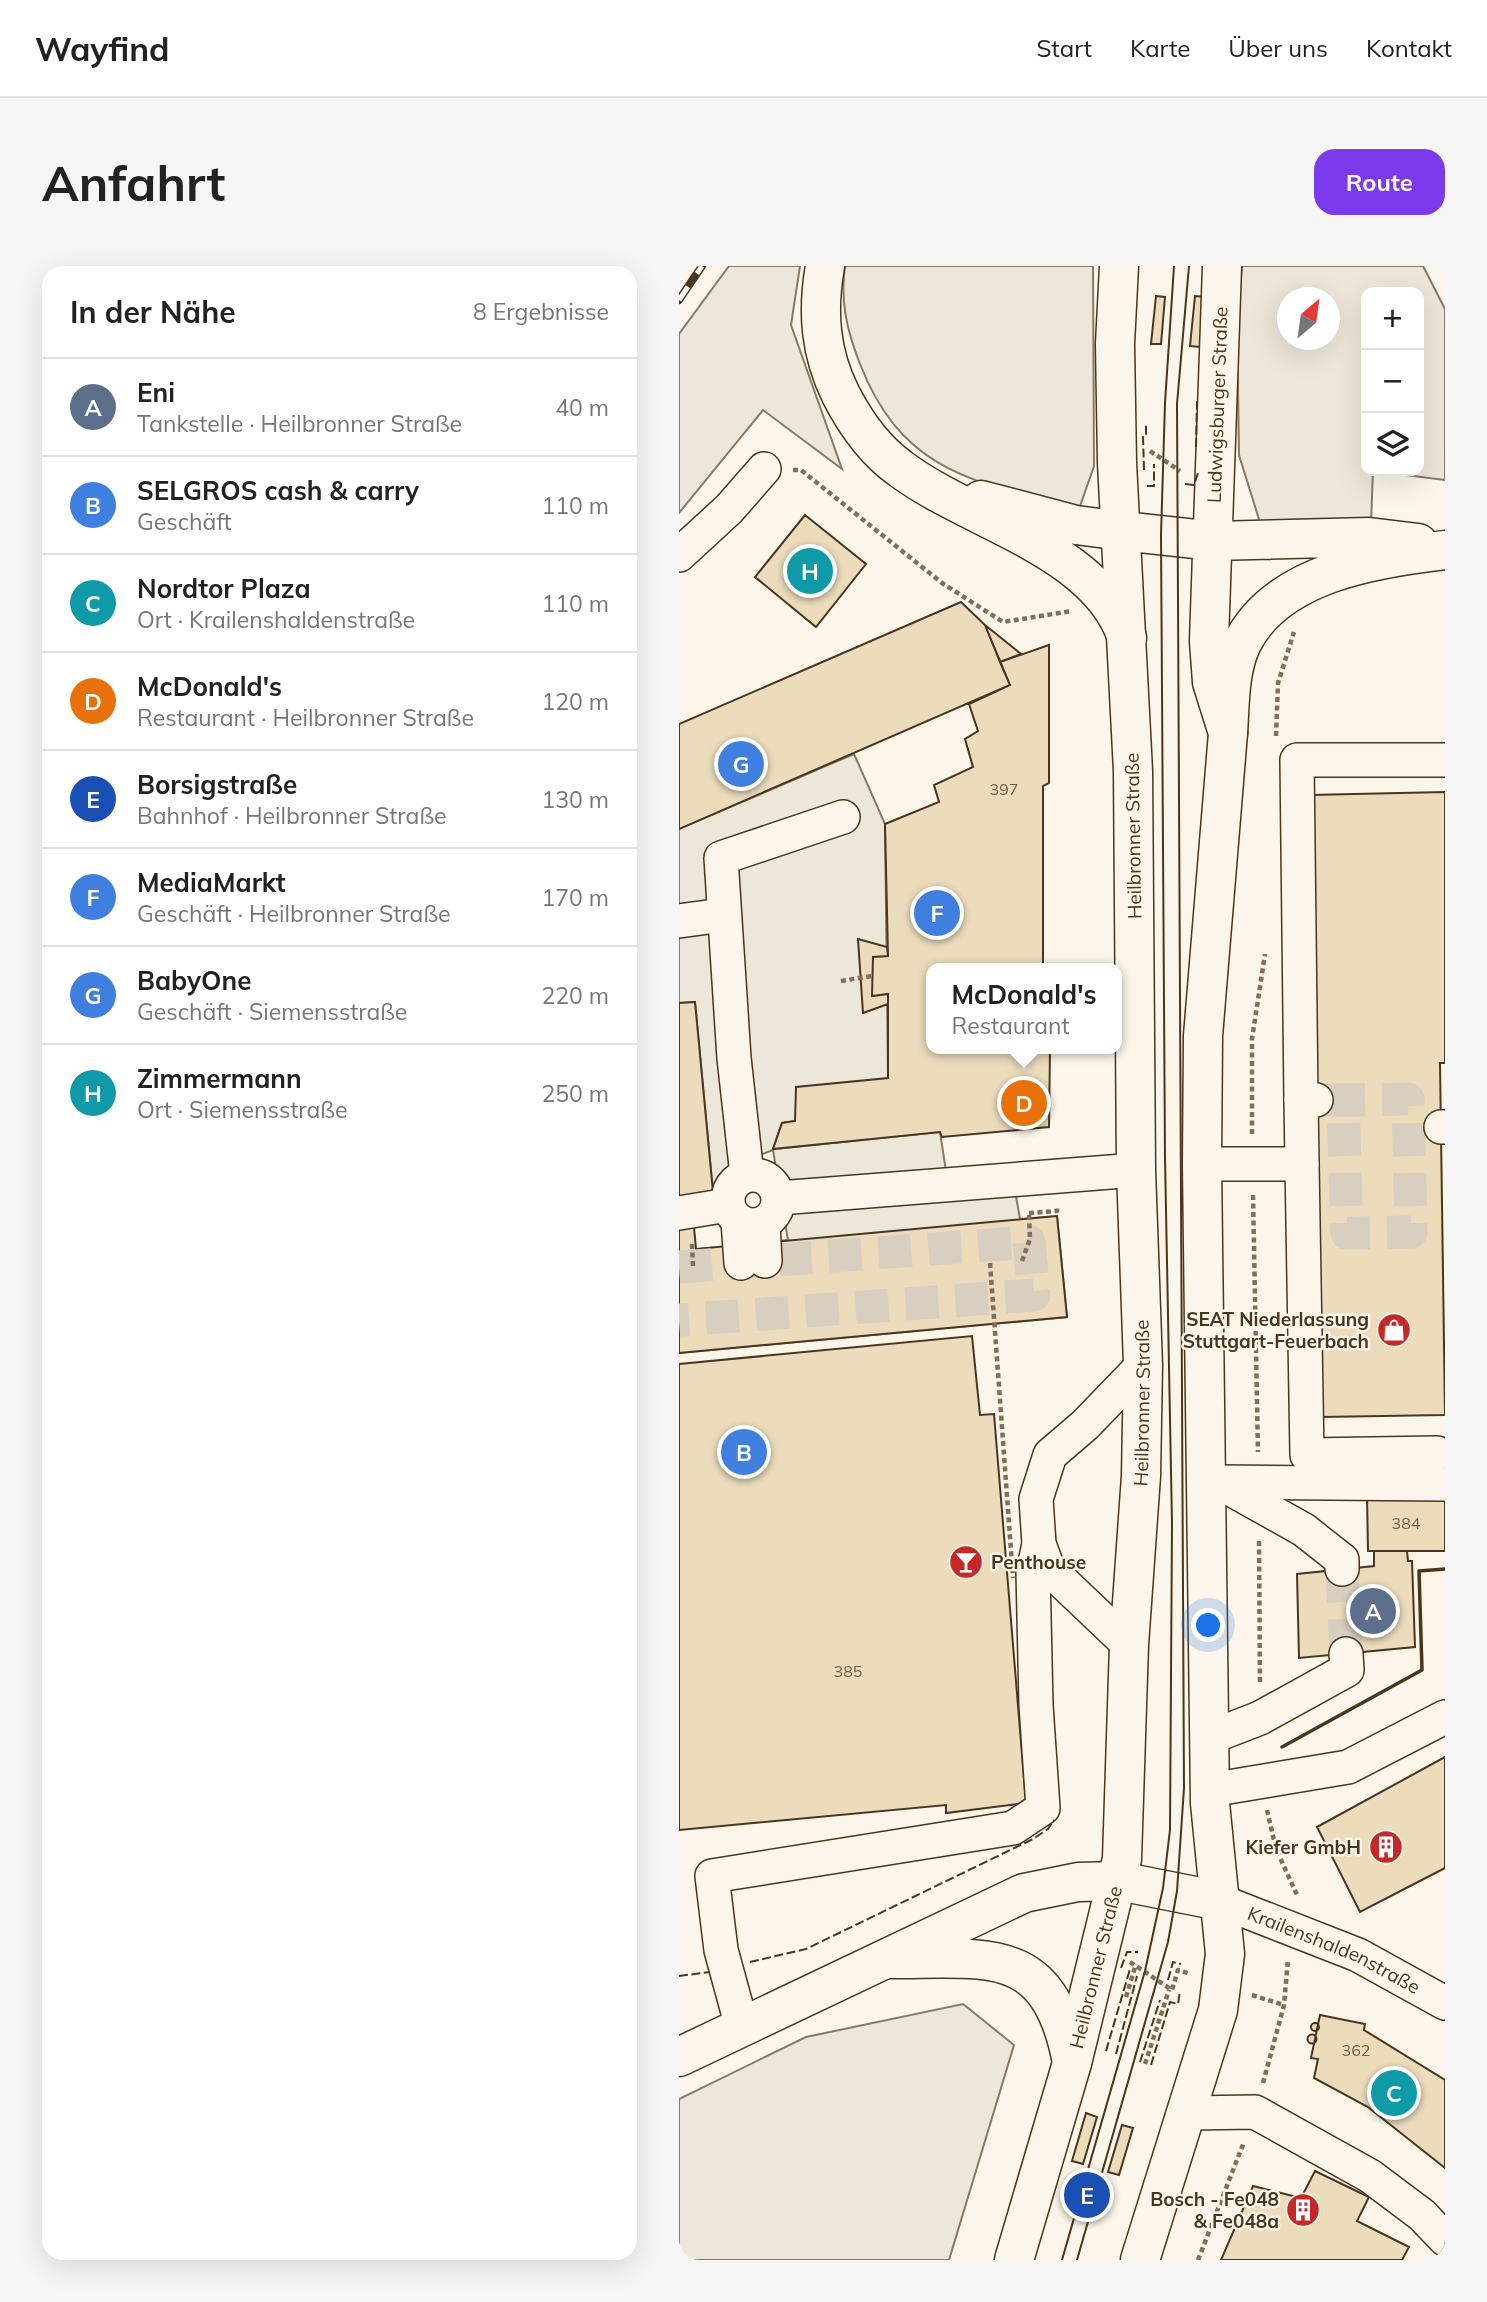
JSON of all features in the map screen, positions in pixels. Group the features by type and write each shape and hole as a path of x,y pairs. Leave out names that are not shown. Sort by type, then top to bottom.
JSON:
{"main road":[{"path":"825,266 820,293 821,333 837,386 855,422 879,450 928,487 1069,566 1111,606 1126,638"},
{"path":"1119,266 1115,344 1122,531"},
{"name":"Ludwigsburger Straße","path":"1214,541 1217,321 1221,266"},
{"path":"928,487 1076,525 1122,531 1214,541 1367,551 1445,549"},
{"name":"Heilbronner Straße","path":"1014,2260 1072,2063 1119,1881 1129,1645 1141,1476 1143,1365 1136,1170 1133,771 1122,531"},
{"path":"1214,541 1209,666 1228,733"},
{"path":"1140,2260 1187,2113 1223,1986 1224,1954 1210,1790 1212,1479 1202,1164 1203,1036 1228,733 1237,658 1252,628 1275,602 1367,551"},
{"path":"679,2057 1024,1893 1078,1882 1119,1881 1220,1901"},
{"path":"882,1959 967,1959 1010,1964 1022,1970 1040,1983 1057,2010 1072,2063"}],"street":[{"path":"679,555 729,509 764,469"},
{"path":"1441,1468 1307,1455 1302,1164 1309,1100 1297,760 1445,760"},
{"path":"753,1262 752,1212 774,1185 762,1176 747,1175 723,915 721,858 843,817"},
{"path":"679,921 723,915"},
{"path":"1202,1164 1302,1164"},
{"path":"679,1213 752,1212 1136,1170"},
{"path":"742,2027 721,1950 712,1876 1013,1828 1043,1808 1036,1705 1033,1572 1039,1544 1036,1499 1050,1455 1085,1425 1143,1365"},
{"path":"1259,1494 1441,1468"},
{"path":"1212,1479 1259,1494 1342,1560 1342,1569"},
{"path":"1039,1544 1048,1568 1129,1645"},
{"path":"1211,1737 1260,1718 1347,1670 1346,1654"},
{"path":"1210,1790 1348,1767 1445,1717"},
{"name":"Krailenshaldenstraße","path":"1220,1901 1358,1955 1445,2003"},
{"path":"1187,2113 1255,2112 1370,2176 1422,2215 1445,2239"}],"path":[{"path":"1118,477 1150,477 1149,450 1186,475"},
{"path":"764,469 801,470 942,583 1003,622 1078,610"},
{"path":"1275,602 1290,621 1294,636 1278,683 1276,743"},
{"path":"1260,1718 1252,1039 1266,947"},
{"path":"841,981 872,976"},
{"path":"1022,1261 1030,1240 1029,1213 1057,1211"},
{"path":"692,1244 693,1266"},
{"path":"991,1263 1013,1578"},
{"path":"1198,2260 1223,2203 1255,2112 1284,2005 1292,1927 1302,1905 1276,1849 1268,1817 1265,1779"},
{"path":"1095,1973 1123,1979 1129,1961 1169,1990"},
{"path":"1145,2064 1178,1970 1284,2005"}],"shaded area":[{"path":"729,266 800,266 791,325 842,469 763,410 679,513 679,334"},
{"path":"845,266 1093,266 1094,466 1079,509 1007,490 947,468 921,451 898,429 878,401 851,340 844,304"},
{"path":"1242,266 1423,266 1445,309 1445,480 1413,476 1424,476 1424,287 1361,287 1361,476 1373,476 1371,524 1262,529 1239,455 1237,322"},
{"path":"854,754 885,824 888,1078 795,1121 782,1123 773,1149 940,1132 948,1184 1013,1179 1020,1219 1057,1216 1067,1317 679,1353 679,1251 788,1240 773,1150 732,1166 713,1192 695,1002 679,1003 679,829"},
{"path":"963,2004 1014,2045 949,2260 679,2260 679,2099 806,2037"}],"building":[{"path":"1156,296 1165,297 1161,344 1151,344"},
{"path":"1195,296 1205,297 1200,347 1190,346"},
{"path":"805,515 866,564 816,627 755,577"},
{"path":"961,602 985,625 1010,685 679,829 679,724"},
{"path":"985,625 1021,654 1000,662"},
{"path":"1049,645 1049,783 1043,786 1043,963 926,963 926,1054 1050,1054 1049,1127 942,1137 940,1132 773,1149 782,1123 795,1121 796,1087 888,1078 888,994 872,996 873,957 888,956 885,824 939,802 934,785 973,767 965,739 978,731 969,704 1010,685 1000,662"},
{"path":"1445,792 1445,1063 1440,1063 1445,1415 1321,1417 1310,795"},
{"path":"858,939 887,947 888,956 873,957 872,996 888,994 888,1004 863,1013"},
{"path":"695,1002 713,1192 691,1195 696,1249 1057,1216 1067,1317 679,1353 679,1003"},
{"path":"972,1336 980,1415 994,1414 1026,1803 946,1813 946,1805 679,1830 679,1364"},
{"path":"1445,1495 1445,1551 1368,1551 1367,1496"},
{"path":"1374,1551 1407,1551 1408,1561 1412,1561 1415,1647 1299,1658 1297,1574 1374,1566"},
{"name":"Kiefer GmbH","path":"1445,1757 1445,1868 1360,1912 1317,1827"},
{"path":"1320,2015 1365,2024 1364,2030 1445,2080 1445,2168 1368,2107 1314,2078 1318,2059 1311,2058"},
{"path":"1315,2023 1319,2027 1315,2031 1311,2027"},
{"path":"1312,2035 1316,2039 1312,2043 1308,2039"},
{"path":"1086,2113 1097,2117 1083,2164 1072,2161"},
{"path":"1122,2125 1133,2128 1119,2175 1108,2172"},
{"name":"Bosch - Fe048 & Fe048a","path":"1315,2171 1369,2197 1357,2221 1409,2247 1402,2260 1221,2260 1253,2186 1301,2198"}],"tunnel":[{"path":"1316,1100 1343,1100 1347,1233 1411,1232 1408,1099 1343,1100"},
{"path":"679,1267 1029,1242 1034,1295 679,1320"},
{"path":"1342,1569 1346,1654"}],"tram line":[{"path":"1062,2260 1145,1971 1163,1888 1170,1830 1172,1523 1165,1158 1161,535 1165,403 1174,266"},
{"path":"1077,2260 1168,1942 1177,1891 1184,1788 1177,404 1189,266"}],"railway":[{"path":"679,300 702,266"}],"fence":[{"path":"1196,447 1197,401"},
{"path":"1144,470 1143,437 1146,436 1146,425"},
{"path":"1147,486 1154,486 1154,464"},
{"path":"1185,484 1194,485 1198,473"},
{"path":"750,1962 806,1949 1033,1839 1048,1829 1054,1820"},
{"path":"1121,1968 1127,1952 1138,1952"},
{"path":"1168,1980 1173,1962 1181,1964"},
{"path":"1106,2051 1130,1969"},
{"path":"679,1976 710,1972"},
{"path":"1116,2054 1137,1976"},
{"path":"1151,2065 1170,2002 1178,2004 1180,1991"},
{"path":"1140,2062 1160,2000"}],"wall":[{"path":"1282,1747 1422,1670 1419,1571 1445,1569"}],"place":[{"name":"Zimmermann","path":"810,571"},
{"name":"BabyOne","path":"741,764"},
{"name":"MediaMarkt","path":"937,913"},
{"name":"McDonald's","path":"1024,1103"},
{"name":"SEAT Niederlassung Stuttgart-Feuerbach","path":"1394,1330"},
{"name":"SELGROS cash & carry","path":"744,1452"},
{"name":"Penthouse","path":"966,1562"},
{"name":"Eni","path":"1373,1611"},
{"name":"Kiefer GmbH","path":"1386,1847"},
{"name":"Nordtor Plaza","path":"1394,2093"},
{"name":"Borsigstraße","path":"1087,2195"},
{"name":"Bosch - Fe048 & Fe048a","path":"1303,2210"}]}
